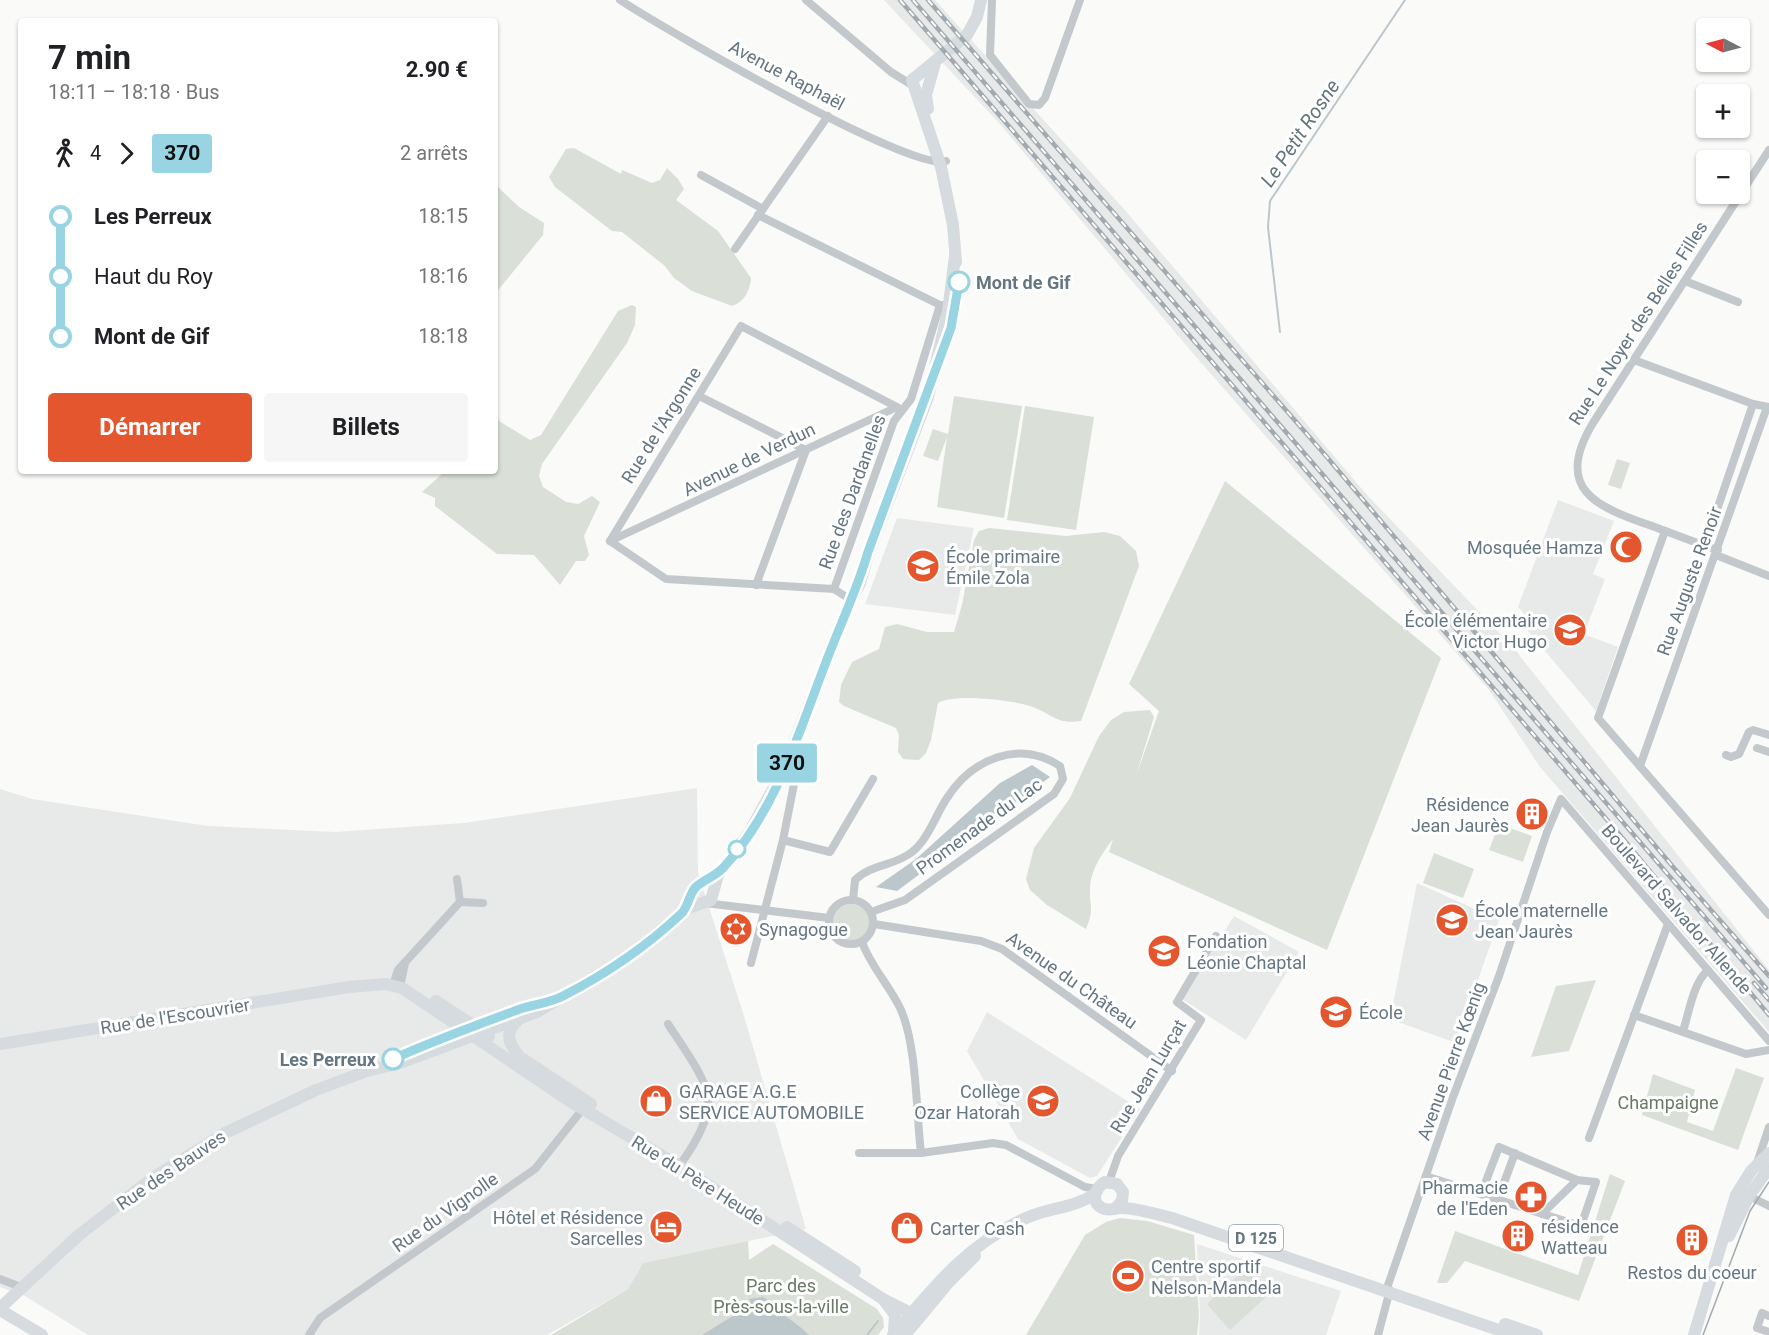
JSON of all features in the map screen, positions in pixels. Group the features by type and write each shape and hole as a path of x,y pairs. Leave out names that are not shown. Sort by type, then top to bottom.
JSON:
{"main road":[{"path":"397,983 440,1013 477,1030 518,1020 537,1012 628,957 705,894 750,831 778,782 851,600 925,405 949,306 959,279 955,255 953,192 919,81 967,34 977,17 981,0"},
{"path":"397,983 477,1030"},
{"name":"Rue de l'Escouvrier","path":"0,1042 349,987 397,983"},
{"path":"477,1030 560,998"},
{"path":"439,1038 444,1027 440,1013"},
{"path":"518,1020 511,1027 509,1037 510,1045 519,1056"},
{"name":"Rue des Bauves","path":"1,1307 78,1235 154,1177 194,1151 288,1102 367,1071 439,1038 477,1030"},
{"name":"Rue des Bauves","path":"367,1071 396,1065 477,1030"},
{"name":"Rue du Père Heude","path":"477,1030 519,1056 586,1106"},
{"name":"Rue du Père Heude","path":"477,1030 586,1106 916,1311"},
{"path":"1743,1193 1765,1167 1769,1153"},
{"name":"Rue du Père Heude","path":"681,1163 883,1299 916,1311"},
{"path":"1694,1335 1697,1317 1748,1174 1765,1167"},
{"path":"893,1335 916,1311 946,1272 984,1242 1024,1218 1097,1196 1109,1182 1117,1184 1123,1195 1115,1209"},
{"name":"D 125","path":"1123,1195 1137,1203 1187,1215 1513,1335"},
{"path":"1097,1196 1107,1210 1142,1211 1180,1221 1390,1288"},
{"name":"D 125","path":"1390,1288 1537,1335"},
{"path":"883,1299 896,1317 893,1335"},
{"path":"1,1307 42,1335"},
{"path":"908,1331 916,1311"},
{"path":"1682,1335 1697,1317"},
{"path":"0,1318 29,1335"}],"street":[{"name":"Avenue Raphaël","path":"620,0 659,25 828,116 922,159 943,162"},
{"path":"806,0 898,77 919,81"},
{"path":"992,0 990,56 1029,104 1039,105 1045,98 1080,0"},
{"path":"735,249 828,116"},
{"name":"Rue Le Noyer des Belles Filles","path":"1769,150 1581,442 1577,461 1584,490 1595,501 1612,512 1705,545 1717,553 1769,576"},
{"path":"701,175 761,212 949,306"},
{"path":"1685,281 1738,302"},
{"name":"Rue des Dardanelles","path":"851,600 834,589 898,409 911,399 949,306"},
{"name":"Rue de l'Argonne","path":"610,541 741,326 898,409"},
{"path":"1634,360 1754,404 1768,407"},
{"path":"699,396 806,450 756,585"},
{"name":"Rue Auguste Renoir","path":"1705,545 1754,404"},
{"name":"Rue Auguste Renoir","path":"1640,765 1768,407"},
{"name":"Avenue de Verdun","path":"610,541 898,409"},
{"path":"1665,531 1598,718 1769,915"},
{"path":"610,541 666,579 834,589"},
{"path":"1726,755 1731,757 1739,753 1749,732 1753,730 1769,735"},
{"path":"1757,748 1769,752"},
{"name":"Promenade du Lac","path":"853,900 855,880 863,871 912,853 948,796 968,771 998,756 1019,752 1050,759 1060,766 1063,779 1054,794 905,900 871,912"},
{"path":"751,963 783,840 795,779"},
{"path":"783,840 830,852 873,779"},
{"name":"Boulevard Salvador Allende","path":"1561,799 1769,1041"},
{"name":"Avenue Pierre Kœnig","path":"1378,1335 1390,1288 1426,1176 1500,976 1547,832 1561,799"},
{"path":"397,983 405,963 460,902 457,879"},
{"path":"705,894 722,906 829,918"},
{"path":"853,900 864,903 871,912 874,924 872,931 862,942 848,944 835,938 829,925 829,918 835,906 853,900"},
{"path":"460,902 483,903"},
{"name":"Avenue du Château","path":"874,924 981,941 1002,949 1172,1071"},
{"path":"1589,1138 1668,924"},
{"name":"Rue Jean Lurçat","path":"1109,1182 1118,1156 1172,1071 1201,1020 1178,1002 1216,936"},
{"path":"862,942 867,957 901,1009 908,1033 921,1153"},
{"path":"1683,1031 1695,993 1703,974 1708,970"},
{"path":"1634,1015 1746,1054 1769,1050"},
{"path":"668,1024 704,1084 709,1099 705,1118 681,1163"},
{"name":"Rue du Vignolle","path":"309,1335 320,1318 535,1169 586,1106"},
{"path":"1768,1129 1769,1146"},
{"path":"1765,1167 1768,1129"},
{"path":"859,1153 921,1153 993,1143 1006,1145 1097,1196"},
{"path":"1426,1176 1542,1214 1581,1226 1596,1182 1577,1180 1499,1147 1481,1194"},
{"path":"1498,1199 1515,1153"},
{"path":"1542,1214 1577,1180"},
{"path":"1743,1193 1769,1206"},
{"path":"0,1279 21,1287"},
{"path":"1769,1316 1761,1313 1757,1328 1769,1332"}],"shaded area":[{"path":"884,0 935,0 1124,209 1367,495 1512,646 1769,970 1769,1032 1540,767 1489,690 1196,357 999,123"},
{"path":"1558,500 1614,521 1593,574 1605,579 1584,634 1618,647 1596,711 1527,630 1533,624 1518,607"},
{"name":"École primaire Émile Zola","path":"897,518 974,528 955,615 865,604"},
{"path":"1032,765 1050,777 897,891 876,887 916,859 1000,783"},
{"path":"697,788 698,873 744,1016 806,1229 643,1263 628,1289 547,1335 88,1335 25,1296 0,1287 0,789 32,799 208,826 335,832 464,823"},
{"path":"1417,883 1499,920 1456,1043 1390,1019"},
{"path":"1234,916 1299,952 1246,1040 1182,999"},
{"path":"987,1012 1140,1109 1097,1176 1090,1178 1018,1139 967,1051"},
{"path":"1197,1244 1341,1291 1326,1335 1199,1335"},
{"path":"763,1297 809,1335 702,1335 746,1308 750,1299"}],"green space":[{"path":"574,148 621,174 622,170 652,183 660,180 667,168 684,189 676,200 718,231 751,278 748,292 743,299 732,306 692,291 622,232 612,231 555,187 549,177 566,149"},
{"path":"498,187 519,207 544,223 543,235 498,290"},
{"path":"632,305 636,307 635,325 627,343 542,464 539,476 543,487 566,502 578,504 592,496 600,502 584,536 589,555 585,561 576,561 560,585 534,555 497,554 435,506 435,498 422,492 441,474 498,474 498,418 499,421 530,440 541,435 618,311"},
{"path":"954,396 1022,406 1004,518 937,507 947,437 938,461 923,456 933,429 948,434"},
{"path":"1025,406 1094,417 1076,530 1007,520"},
{"path":"1617,459 1630,463 1621,489 1608,485"},
{"path":"1225,481 1441,658 1327,950 1109,852 1113,839 1095,867 1090,887 1091,911 1086,929 1047,905 1030,890 1026,879 1034,848 1070,798 1099,736 1111,720 1124,712 1150,710 1154,717 1136,776 1159,711 1129,684"},
{"path":"989,528 1066,536 1104,532 1120,536 1136,551 1139,566 1081,721 1059,720 1030,706 1010,702 983,698 946,700 938,703 931,740 926,753 919,760 903,759 898,752 899,735 896,728 844,706 839,702 841,685 852,662 879,649 885,627 897,624 927,632 954,632 962,605 974,540 979,531"},
{"path":"1499,824 1532,836 1523,862 1489,850"},
{"path":"1434,853 1474,869 1463,898 1423,883"},
{"path":"851,904 864,910 870,923 864,936 851,942 838,936 832,923 838,910"},
{"path":"1596,980 1569,1051 1531,1057 1556,986"},
{"name":"Champaigne","path":"1736,1068 1764,1078 1738,1150 1642,1115 1653,1074 1695,1090 1687,1122 1713,1131"},
{"path":"1610,1174 1625,1181 1579,1301 1465,1261 1447,1283 1437,1283 1455,1231 1578,1275"},
{"name":"Centre sportif Nelson-Mandela","path":"1120,1218 1147,1221 1194,1235 1199,1317 1197,1335 1026,1335 1085,1235 1106,1222"},
{"name":"Parc des Près-sous-la-ville","path":"748,1241 749,1260 773,1244 877,1309 883,1318 884,1327 878,1335 551,1335 628,1289 643,1263"},
{"path":"1245,1269 1268,1295 1230,1330 1207,1304"}],"waterway":[{"name":"Le Petit Rosne","path":"1280,332 1268,227 1270,201 1405,0"},
{"name":"Le Petit Rosne","path":"867,1335 878,1321"}],"tram line":[{"path":"1703,1335 1750,1211 1769,1182"}],"railway":[{"path":"900,0 1615,829 1769,1015"},
{"path":"913,0 1766,988"},
{"path":"928,0 1326,456 1674,868 1769,976"},
{"path":"1754,983 1769,1000"}],"bus line":[{"name":"370","path":"393,1059 450,1034 523,1008 560,998 582,986 645,945 683,912 696,887 723,868 739,847 765,806 783,771 848,605 860,583 868,552 943,353 957,306 959,282"}],"place":[{"name":"Mont de Gif","path":"959,282"},
{"name":"Mosquée Hamza","path":"1626,547"},
{"name":"École primaire Émile Zola","path":"923,566"},
{"name":"École élémentaire Victor Hugo","path":"1570,630"},
{"name":"Résidence Jean Jaurès","path":"1532,814"},
{"name":"École maternelle Jean Jaurès","path":"1452,920"},
{"name":"Synagogue","path":"736,929"},
{"name":"Fondation Léonie Chaptal","path":"1164,951"},
{"name":"École","path":"1336,1012"},
{"name":"Les Perreux","path":"393,1059"},
{"name":"GARAGE A.G.E SERVICE AUTOMOBILE","path":"656,1101"},
{"name":"Collège Ozar Hatorah","path":"1043,1101"},
{"name":"Pharmacie de l'Eden","path":"1531,1197"},
{"name":"Hôtel et Résidence Sarcelles","path":"666,1227"},
{"name":"Carter Cash","path":"907,1228"},
{"name":"résidence Watteau","path":"1518,1236"},
{"name":"Restos du coeur","path":"1692,1240"},
{"name":"Centre sportif Nelson-Mandela","path":"1128,1276"}]}
